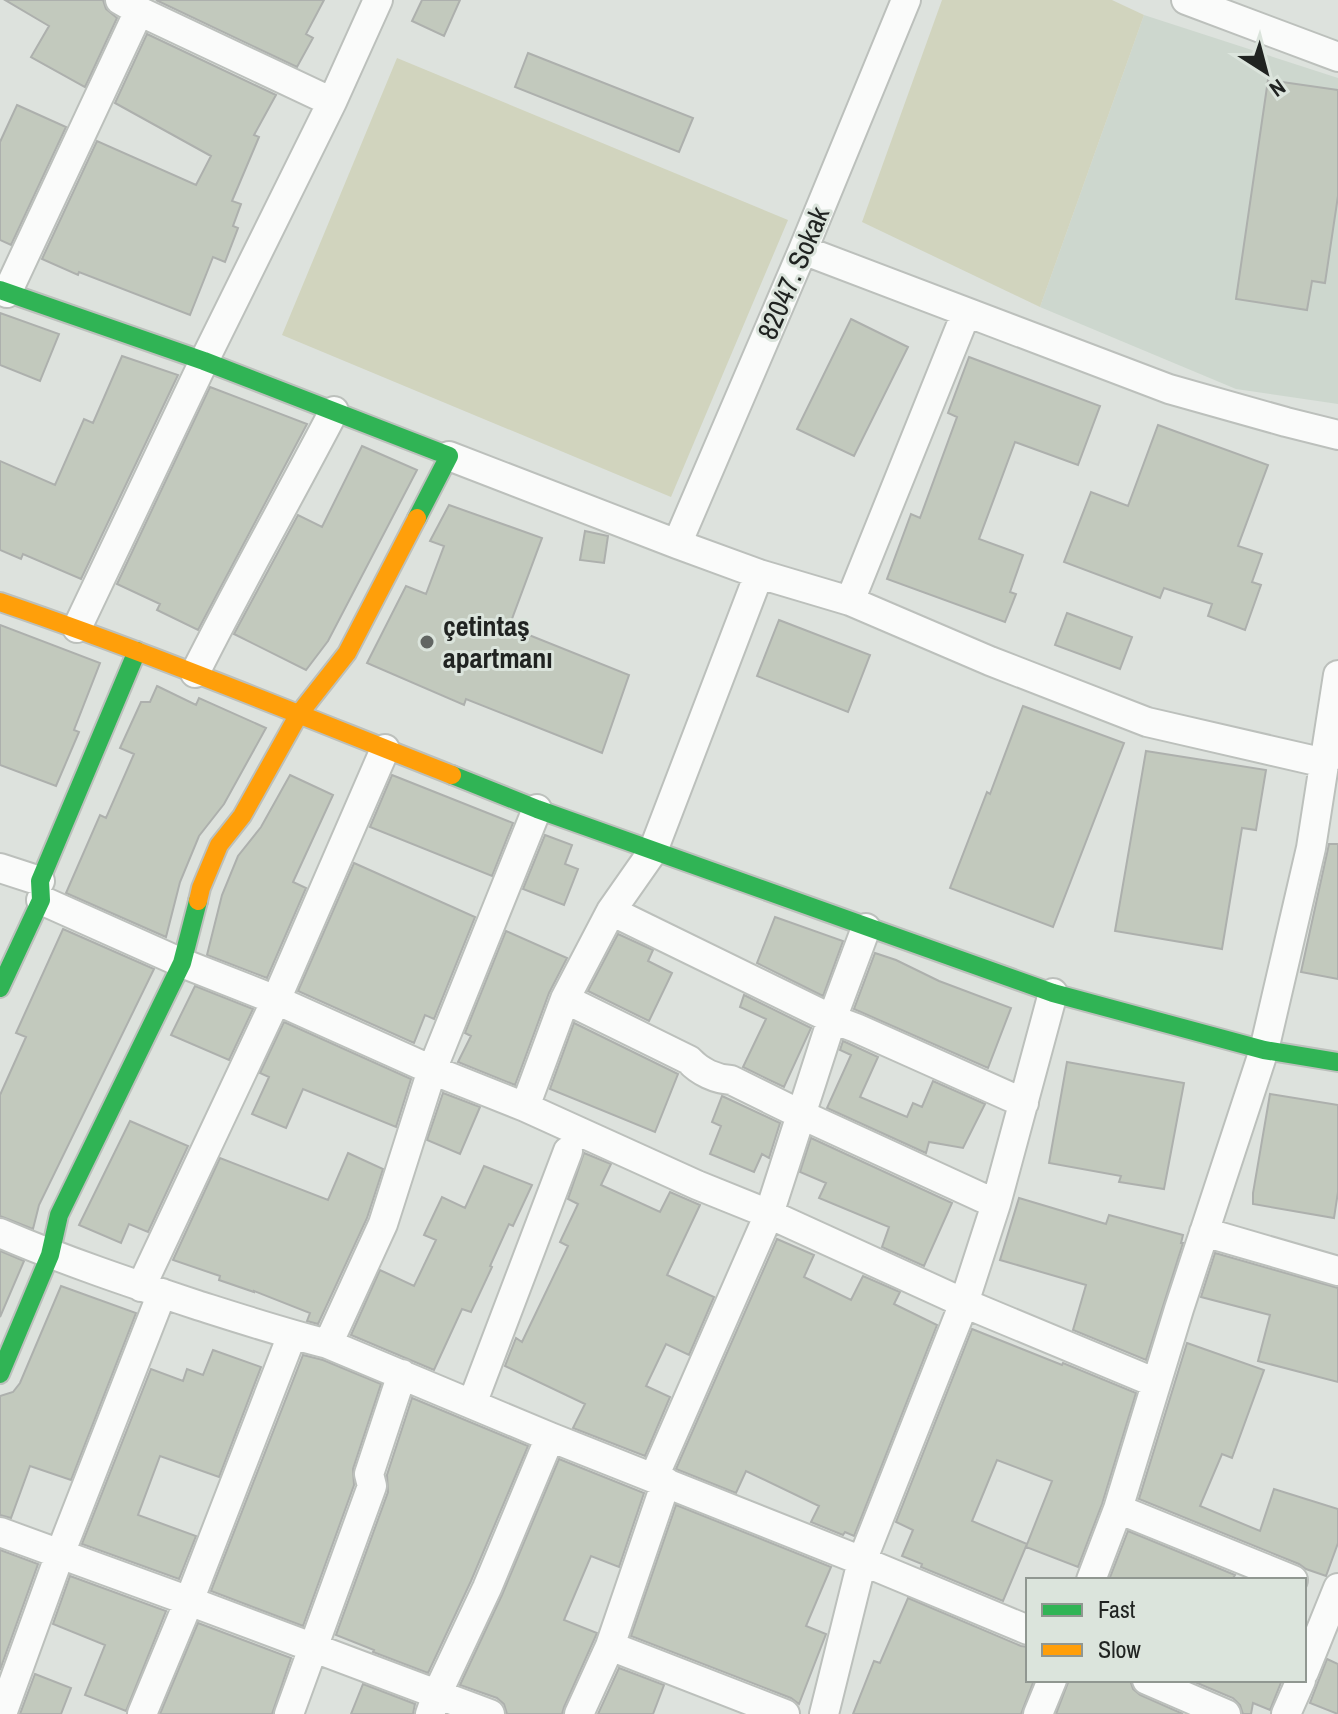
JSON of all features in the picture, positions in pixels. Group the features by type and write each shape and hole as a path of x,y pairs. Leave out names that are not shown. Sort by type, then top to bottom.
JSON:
{"street":[{"path":"77,628 332,102 378,0"},
{"name":"82047. Sokak","path":"677,544 906,0"},
{"path":"1186,0 1338,57"},
{"path":"332,102 130,6 3,292 204,361 759,574 850,601 990,661 1147,722 1325,763"},
{"path":"803,250 1169,389 1338,435"},
{"path":"850,601 966,313"},
{"path":"195,673 334,411"},
{"path":"0,1374 50,1255 59,1215 182,963 201,888 219,845 242,816 299,714 347,653 449,456"},
{"path":"525,1107 565,999 611,911 653,851 759,574"},
{"path":"0,602 195,673 537,809 1053,993 1264,1050 1338,1062"},
{"path":"0,988 137,651"},
{"path":"1092,1578 1118,1509 1325,850 1325,763 1338,675"},
{"path":"2,1714 152,1290 385,749"},
{"path":"328,1344 383,1224 432,1070 537,809"},
{"path":"0,868 182,963 525,1107 964,1303 1156,1383"},
{"path":"611,911 832,1019 1024,1103"},
{"path":"579,1714 610,1646 660,1480 769,1214 832,1019 866,928"},
{"path":"824,1714 862,1561 964,1303 996,1204 1053,993"},
{"path":"565,999 689,1060 696,1068 731,1080 996,1204"},
{"path":"472,1404 568,1151"},
{"path":"1204,1232 1338,1271"},
{"path":"0,1233 50,1255 152,1290 328,1344 1026,1629"},
{"path":"142,1714 292,1335"},
{"path":"289,1714 372,1486 369,1474 402,1374"},
{"path":"434,1704 550,1437"},
{"path":"1118,1509 1288,1578"},
{"path":"0,1532 313,1648 434,1704 490,1714"},
{"path":"1306,1585 1337,1593 1306,1667"},
{"path":"610,1646 785,1714"},
{"path":"1038,1714 1051,1682"},
{"path":"1152,1682 1226,1714"},
{"path":"1286,1714 1300,1682"}],"shaded area":[{"path":"1144,15 1338,78 1338,404 1236,389 1040,307"}],"green space":[{"path":"942,0 1112,0 1144,15 1040,307 862,222"},
{"path":"397,58 788,220 671,497 282,335"}],"building":[{"path":"5,0 103,0 106,9 117,18 85,87 31,57 49,26"},
{"path":"156,0 324,0 306,34 313,38 297,67"},
{"path":"422,0 460,0 444,36 412,21"},
{"path":"147,34 276,95 254,135 259,137 232,201 241,204 233,226 238,228 225,262 213,257 190,315 42,259 97,141 196,185 211,156 115,103"},
{"path":"528,53 693,118 679,152 515,87"},
{"path":"1268,80 1338,90 1338,196 1325,283 1312,281 1307,310 1236,299"},
{"path":"17,105 66,127 11,245 0,240 0,142"},
{"path":"0,313 59,334 40,381 0,365"},
{"path":"851,319 908,347 854,456 797,429"},
{"path":"122,356 178,375 81,579 23,554 21,559 0,550 0,461 55,485 84,419 93,423"},
{"path":"969,357 1100,406 1078,465 1015,442 979,539 1023,555 1010,592 1016,594 1005,622 887,579 911,514 920,518 957,417 948,413"},
{"path":"210,387 307,424 198,630 157,610 160,604 117,584"},
{"path":"1158,425 1268,465 1238,546 1262,554 1252,582 1261,585 1245,630 1208,616 1212,604 1164,588 1160,598 1064,562 1091,492 1128,506"},
{"path":"362,446 417,470 328,641 306,670 234,634 298,515 322,527"},
{"path":"449,505 542,538 509,627 629,675 602,753 466,699 464,705 367,663 406,586 426,594 444,546 430,541"},
{"path":"585,531 608,536 604,563 580,560"},
{"path":"1067,613 1132,637 1120,669 1055,645"},
{"path":"779,620 870,655 848,712 757,676"},
{"path":"0,625 100,663 74,730 79,732 56,786 0,765"},
{"path":"157,686 196,705 199,698 266,728 224,804 199,836 180,882 166,937 66,893 100,815 106,818 134,754 120,748 141,702 150,702"},
{"path":"1023,706 1124,743 1053,927 950,888"},
{"path":"1146,751 1266,770 1256,830 1242,828 1222,949 1115,931"},
{"path":"290,775 333,795 293,882 306,888 267,978 207,955 222,895 238,856 261,827"},
{"path":"392,775 513,823 492,876 370,827"},
{"path":"545,835 572,845 565,864 578,869 564,905 523,889"},
{"path":"1329,844 1338,844 1338,979 1301,972"},
{"path":"354,863 475,917 434,1019 425,1015 414,1043 298,991"},
{"path":"775,917 843,941 823,996 757,963"},
{"path":"63,929 154,969 39,1205 33,1229 0,1216 0,1095 26,1037 16,1033"},
{"path":"506,931 567,958 549,993 515,1085 458,1062 471,1036 465,1033"},
{"path":"618,934 653,950 648,961 672,973 649,1021 588,991"},
{"path":"875,953 1011,1008 988,1068 854,1009"},
{"path":"195,986 253,1009 229,1060 171,1035"},
{"path":"744,995 811,1028 784,1087 743,1067 766,1019 740,1007"},
{"path":"284,1022 411,1079 396,1127 303,1089 286,1128 252,1114 269,1077 260,1073"},
{"path":"574,1023 678,1074 655,1132 550,1089"},
{"path":"843,1041 878,1057 860,1097 907,1117 913,1103 922,1107 933,1081 985,1104 963,1148 929,1142 926,1153 827,1108 851,1055 840,1050"},
{"path":"1067,1062 1184,1083 1164,1189 1119,1182 1121,1176 1049,1163"},
{"path":"443,1093 480,1107 460,1154 427,1140"},
{"path":"1270,1094 1338,1105 1338,1192 1334,1218 1253,1204"},
{"path":"722,1096 780,1123 769,1158 762,1154 754,1172 710,1154 721,1126 712,1122"},
{"path":"130,1121 188,1146 148,1232 129,1224 121,1243 79,1225"},
{"path":"811,1138 952,1203 924,1266 882,1247 889,1227 819,1198 826,1183 800,1172"},
{"path":"348,1153 383,1169 367,1218 318,1324 307,1321 310,1313 173,1260 220,1158 328,1200"},
{"path":"584,1153 611,1164 601,1185 660,1212 670,1192 700,1205 667,1275 714,1297 689,1355 666,1344 646,1386 670,1397 645,1456 573,1428 585,1404 505,1366 516,1338 522,1342 568,1246 560,1242 578,1204 568,1199"},
{"path":"484,1166 532,1185 513,1226 509,1224 471,1312 462,1309 434,1370 351,1335 380,1270 414,1286 436,1240 424,1235 442,1197 465,1208"},
{"path":"1019,1198 1106,1224 1109,1215 1183,1235 1146,1360 1073,1330 1086,1285 1000,1260"},
{"path":"777,1239 814,1255 804,1277 851,1300 863,1276 900,1292 894,1304 937,1325 854,1536 845,1532 843,1535 811,1522 819,1506 746,1471 736,1493 676,1469"},
{"path":"0,1251 24,1261 0,1317"},
{"path":"1215,1253 1338,1288 1338,1382 1258,1361 1270,1315 1201,1297"},
{"path":"61,1286 136,1313 71,1480 30,1466 11,1518 0,1515 0,1396 13,1392 20,1383"},
{"path":"972,1329 1136,1393 1102,1504 1078,1567 1026,1547 1052,1481 997,1460 972,1521 1027,1544 1003,1601 902,1556 913,1530 896,1522"},
{"path":"1187,1343 1264,1370 1232,1458 1222,1454 1200,1506 1260,1531 1274,1489 1338,1509 1338,1543 1326,1576 1139,1499"},
{"path":"213,1350 261,1367 219,1477 160,1456 138,1515 196,1536 179,1579 82,1544 151,1369 183,1381 187,1369 203,1375"},
{"path":"303,1355 381,1384 353,1469 354,1485 303,1626 211,1591"},
{"path":"412,1398 528,1446 428,1673 336,1635 388,1492 387,1475"},
{"path":"559,1459 644,1493 619,1567 591,1556 564,1620 597,1633 562,1714 507,1714 504,1704 497,1698 460,1685"},
{"path":"676,1505 831,1567 806,1626 826,1634 799,1704 791,1698 631,1636"},
{"path":"1128,1531 1235,1575 1233,1578 1110,1578"},
{"path":"0,1550 38,1564 0,1670"},
{"path":"70,1576 166,1611 126,1711 85,1695 105,1645 53,1624"},
{"path":"908,1598 1026,1647 1026,1682 1033,1682 1021,1714 853,1714 874,1661 880,1663"},
{"path":"198,1623 291,1658 272,1714 160,1714"},
{"path":"1327,1659 1338,1664 1338,1714 1310,1703"},
{"path":"619,1668 664,1685 653,1714 598,1714"},
{"path":"35,1674 71,1688 61,1714 20,1714"},
{"path":"1068,1682 1131,1682 1140,1695 1183,1714 1056,1714"},
{"path":"1195,1682 1281,1682 1270,1710 1253,1703 1251,1714 1243,1714 1233,1698"},
{"path":"363,1684 415,1704 413,1714 351,1714"}],"traffic: fast":[{"path":"0,290 204,361 449,456 417,518"},
{"path":"0,988 41,900 40,881 137,651"},
{"path":"452,775 537,809 1053,993 1264,1050 1338,1062"},
{"path":"0,1374 50,1255 59,1215 182,963 198,901"}],"traffic: slow":[{"path":"198,901 219,845 242,816 299,714 347,653 417,518"},
{"path":"0,602 171,664 452,775"}],"place":[{"name":"çetintaş apartmanı","path":"427,642"}]}
